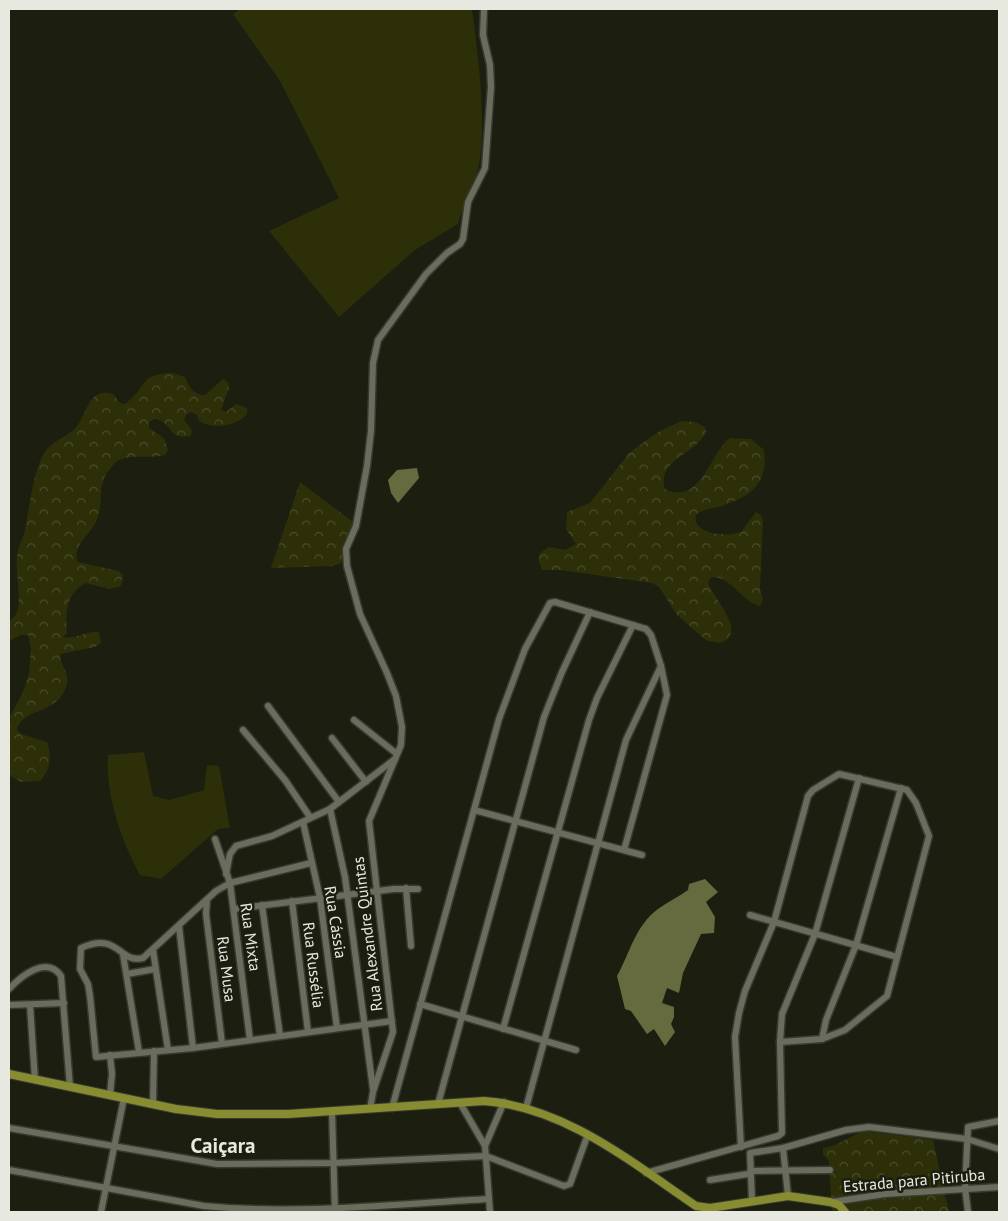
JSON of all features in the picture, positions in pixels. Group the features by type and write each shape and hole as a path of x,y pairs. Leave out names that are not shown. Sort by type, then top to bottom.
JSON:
{"main road":[{"path":"10,1072 35,1080 124,1098 218,1114 332,1111 484,1101 504,1102 526,1108 588,1134 701,1207 722,1207 752,1200 788,1196 830,1202 839,1205 845,1212"}],"street":[{"name":"Rua Alexandre Quintas","path":"370,1109 373,1092 392,1039 392,1021 369,821 396,756 402,735 396,696 380,654 360,614 347,566 346,549 356,526 367,466 371,431 373,363 378,340 426,274 447,253 460,244 463,239 468,202 485,168 491,87 490,65 483,35 484,9"},
{"path":"392,1108 499,719 514,675 547,606 555,602 646,629 650,632 661,666 667,695 624,850"},
{"path":"438,1104 544,717 562,672 590,612"},
{"path":"503,1028 556,832 597,698 633,625"},
{"path":"526,1108 626,740 661,666"},
{"path":"268,706 340,802"},
{"path":"226,874 230,854 236,846 272,836 303,822 310,816 330,809 396,756 354,720"},
{"path":"243,730 285,780 310,816"},
{"path":"332,738 366,782"},
{"path":"741,1147 735,1037 745,991 774,922 806,801 813,790 834,775 843,774 906,790 916,803 930,836 887,996 845,1030 822,1039 780,1042"},
{"path":"646,1173 778,1136 784,1129 780,1042 782,1014 815,934 859,778"},
{"path":"822,1039 826,1020 856,946 901,788"},
{"path":"330,809 339,842 348,894 373,1092"},
{"path":"474,810 642,855"},
{"name":"Rua Cássia","path":"303,822 320,898 337,1028"},
{"name":"Rua Mixta","path":"215,839 230,883 250,1040"},
{"path":"311,863 230,883 207,900 144,958 137,960 104,942 93,943 81,948 80,969 88,984 96,1057 193,1048 392,1021"},
{"path":"406,888 411,946"},
{"path":"234,909 348,894 406,888 418,889"},
{"name":"Rua Musa","path":"207,900 206,914 222,1043"},
{"name":"Rua Russélia","path":"292,901 308,1032"},
{"path":"262,905 280,1036"},
{"path":"750,915 897,957"},
{"path":"179,926 193,1048"},
{"path":"153,950 168,1050"},
{"path":"123,954 139,1052"},
{"path":"9,989 23,976 47,967 55,969 62,976 70,1087"},
{"path":"127,974 156,969"},
{"path":"9,1005 64,1003"},
{"path":"420,1004 576,1050"},
{"path":"30,1005 35,1080"},
{"path":"154,1051 154,1104"},
{"path":"110,1055 112,1074 110,1095"},
{"path":"101,1212 124,1098"},
{"path":"485,1146 504,1102"},
{"path":"460,1103 485,1146 490,1212"},
{"path":"332,1111 335,1210"},
{"path":"968,1212 965,1188 968,1126 999,1121"},
{"path":"752,1200 750,1153 783,1148 846,1130 869,1127 967,1139 999,1149"},
{"path":"9,1128 217,1164 334,1163 486,1156 560,1186 570,1184 588,1134"},
{"path":"783,1148 788,1196"},
{"path":"710,1180 748,1174 751,1171 785,1169 830,1170"},
{"path":"9,1170 204,1206 229,1208 335,1210 489,1199"},
{"name":"Estrada para Pitiruba","path":"830,1202 885,1194 999,1187"}],"green space":[{"path":"240,9 472,9 481,94 482,139 476,177 458,224 415,250 339,317 269,231 339,198 280,81 233,14"},
{"path":"173,373 185,377 192,390 201,395 205,395 223,379 228,382 229,388 221,410 226,412 236,404 247,408 247,414 231,424 218,426 199,421 197,415 191,412 186,415 184,420 192,430 191,436 183,437 178,436 164,423 154,419 149,422 149,428 164,438 168,450 165,455 130,457 119,460 106,475 103,481 97,519 77,550 77,556 78,562 119,571 123,576 121,586 110,589 85,583 70,599 66,618 67,633 63,637 68,638 90,632 99,632 101,643 95,647 60,654 67,680 63,694 49,707 32,714 20,723 17,730 21,734 47,742 50,752 50,763 44,777 40,781 21,782 9,775 9,718 23,692 29,674 31,648 28,635 21,635 9,641 9,621 15,616 18,609 17,555 25,530 33,488 42,456 54,443 77,426 90,402 99,394 113,394 120,403 125,404 149,378 154,375"},
{"path":"681,421 694,422 705,427 706,432 701,440 671,464 666,471 664,479 665,489 677,493 688,491 704,476 716,454 730,438 751,439 764,450 765,462 763,473 754,489 739,499 718,507 703,510 696,515 696,522 699,527 712,533 720,534 741,532 756,512 761,515 763,520 760,589 763,600 760,606 747,599 725,580 711,577 708,582 730,623 731,631 728,638 720,643 707,641 677,615 659,587 652,583 560,570 542,570 538,559 540,553 549,547 565,550 576,544 566,529 567,512 590,503 629,453 658,432"},
{"path":"300,482 353,522 341,563 333,566 271,568"},
{"path":"144,752 153,796 169,800 204,790 207,765 219,766 230,828 218,829 161,879 140,875 121,832 109,785 108,755"},
{"path":"863,1131 933,1140 949,1212 832,1212 829,1161 823,1154 823,1148 833,1146"}],"shaded area":[{"path":"417,468 419,478 398,503 391,493 388,480 397,470"},
{"path":"705,879 718,892 706,902 715,917 714,933 701,934 683,973 679,993 667,988 662,1003 674,1007 674,1017 671,1024 675,1032 665,1046 654,1029 647,1034 631,1011 625,1009 617,976 638,932 650,916 688,890 689,884"}],"district":[{"name":"Caiçara","path":"223,1145"}]}
